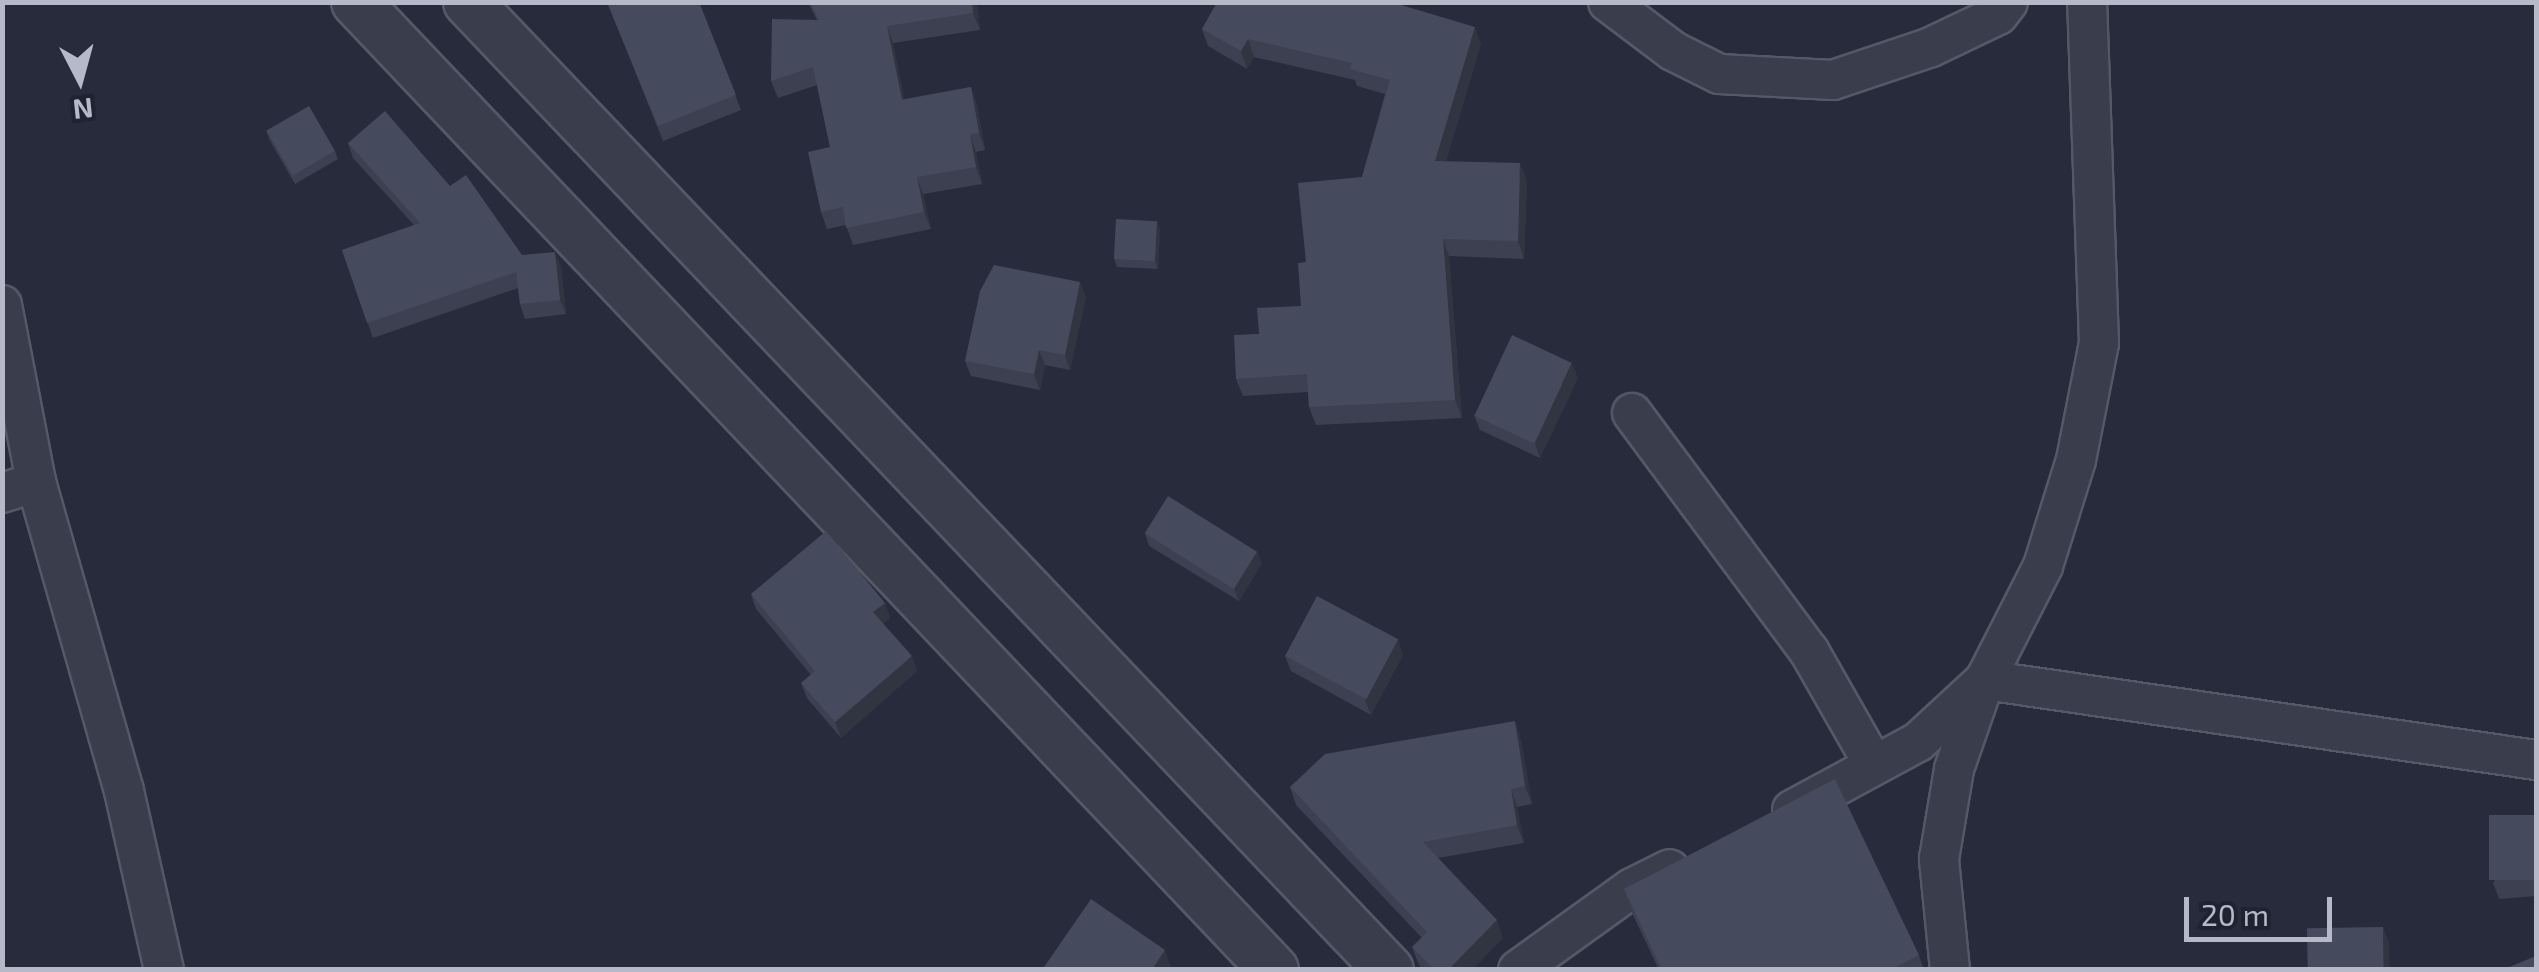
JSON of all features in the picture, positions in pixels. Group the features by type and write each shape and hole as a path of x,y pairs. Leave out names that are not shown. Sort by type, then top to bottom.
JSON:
{"street":[{"path":"356,2 1274,970"},
{"path":"468,2 1389,970"},
{"path":"1608,2 1673,51 1719,74 1834,80 1930,47 1998,15 2008,2"},
{"path":"1950,970 1939,859 1954,769 1985,680 2043,566 2076,460 2099,342 2087,2"},
{"path":"2,305 19,488 124,791 164,970"},
{"path":"1632,413 1808,651 1874,765"},
{"path":"1985,680 2536,760"},
{"path":"1757,827 1918,742 1985,680"},
{"path":"1518,970 1632,888 1704,853"}],"building":[{"path":"607,2 699,2 736,95 658,126"},
{"path":"810,2 972,2 973,13 887,26 902,100 971,87 979,133 970,134 976,167 917,177 924,212 846,228 843,207 821,212 808,152 830,147 813,67 771,81 772,19 819,20"},
{"path":"1217,2 1391,2 1475,27 1435,161 1520,163 1518,241 1443,239 1455,400 1309,407 1307,374 1236,379 1234,335 1259,334 1257,308 1301,306 1298,263 1306,262 1298,183 1362,177 1390,80 1350,69 1352,63 1248,39 1241,51 1202,29"},
{"path":"309,106 335,151 293,176 267,130"},
{"path":"385,111 450,186 466,175 522,255 555,252 560,300 520,304 516,272 367,323 342,250 420,223 348,143"},
{"path":"1116,219 1157,221 1155,261 1114,259"},
{"path":"994,265 1080,282 1065,355 1039,350 1034,374 965,361 980,291"},
{"path":"1512,335 1572,363 1534,444 1474,416"},
{"path":"1168,496 1257,552 1234,589 1145,533"},
{"path":"826,531 885,603 873,612 912,656 835,722 801,683 815,671 751,594"},
{"path":"1317,596 1398,639 1366,699 1285,656"},
{"path":"1515,721 1525,786 1511,789 1517,825 1423,842 1497,920 1448,970 1435,970 1412,947 1427,932 1290,787 1325,754"},
{"path":"1835,779 1919,955 1890,970 1662,970 1624,889"},
{"path":"2489,815 2536,815 2536,880 2489,880"},
{"path":"1091,899 1165,950 1152,970 1042,970"},
{"path":"2383,927 2384,970 2308,970 2307,928"},
{"path":"2536,956 2536,970 2502,970"}]}
